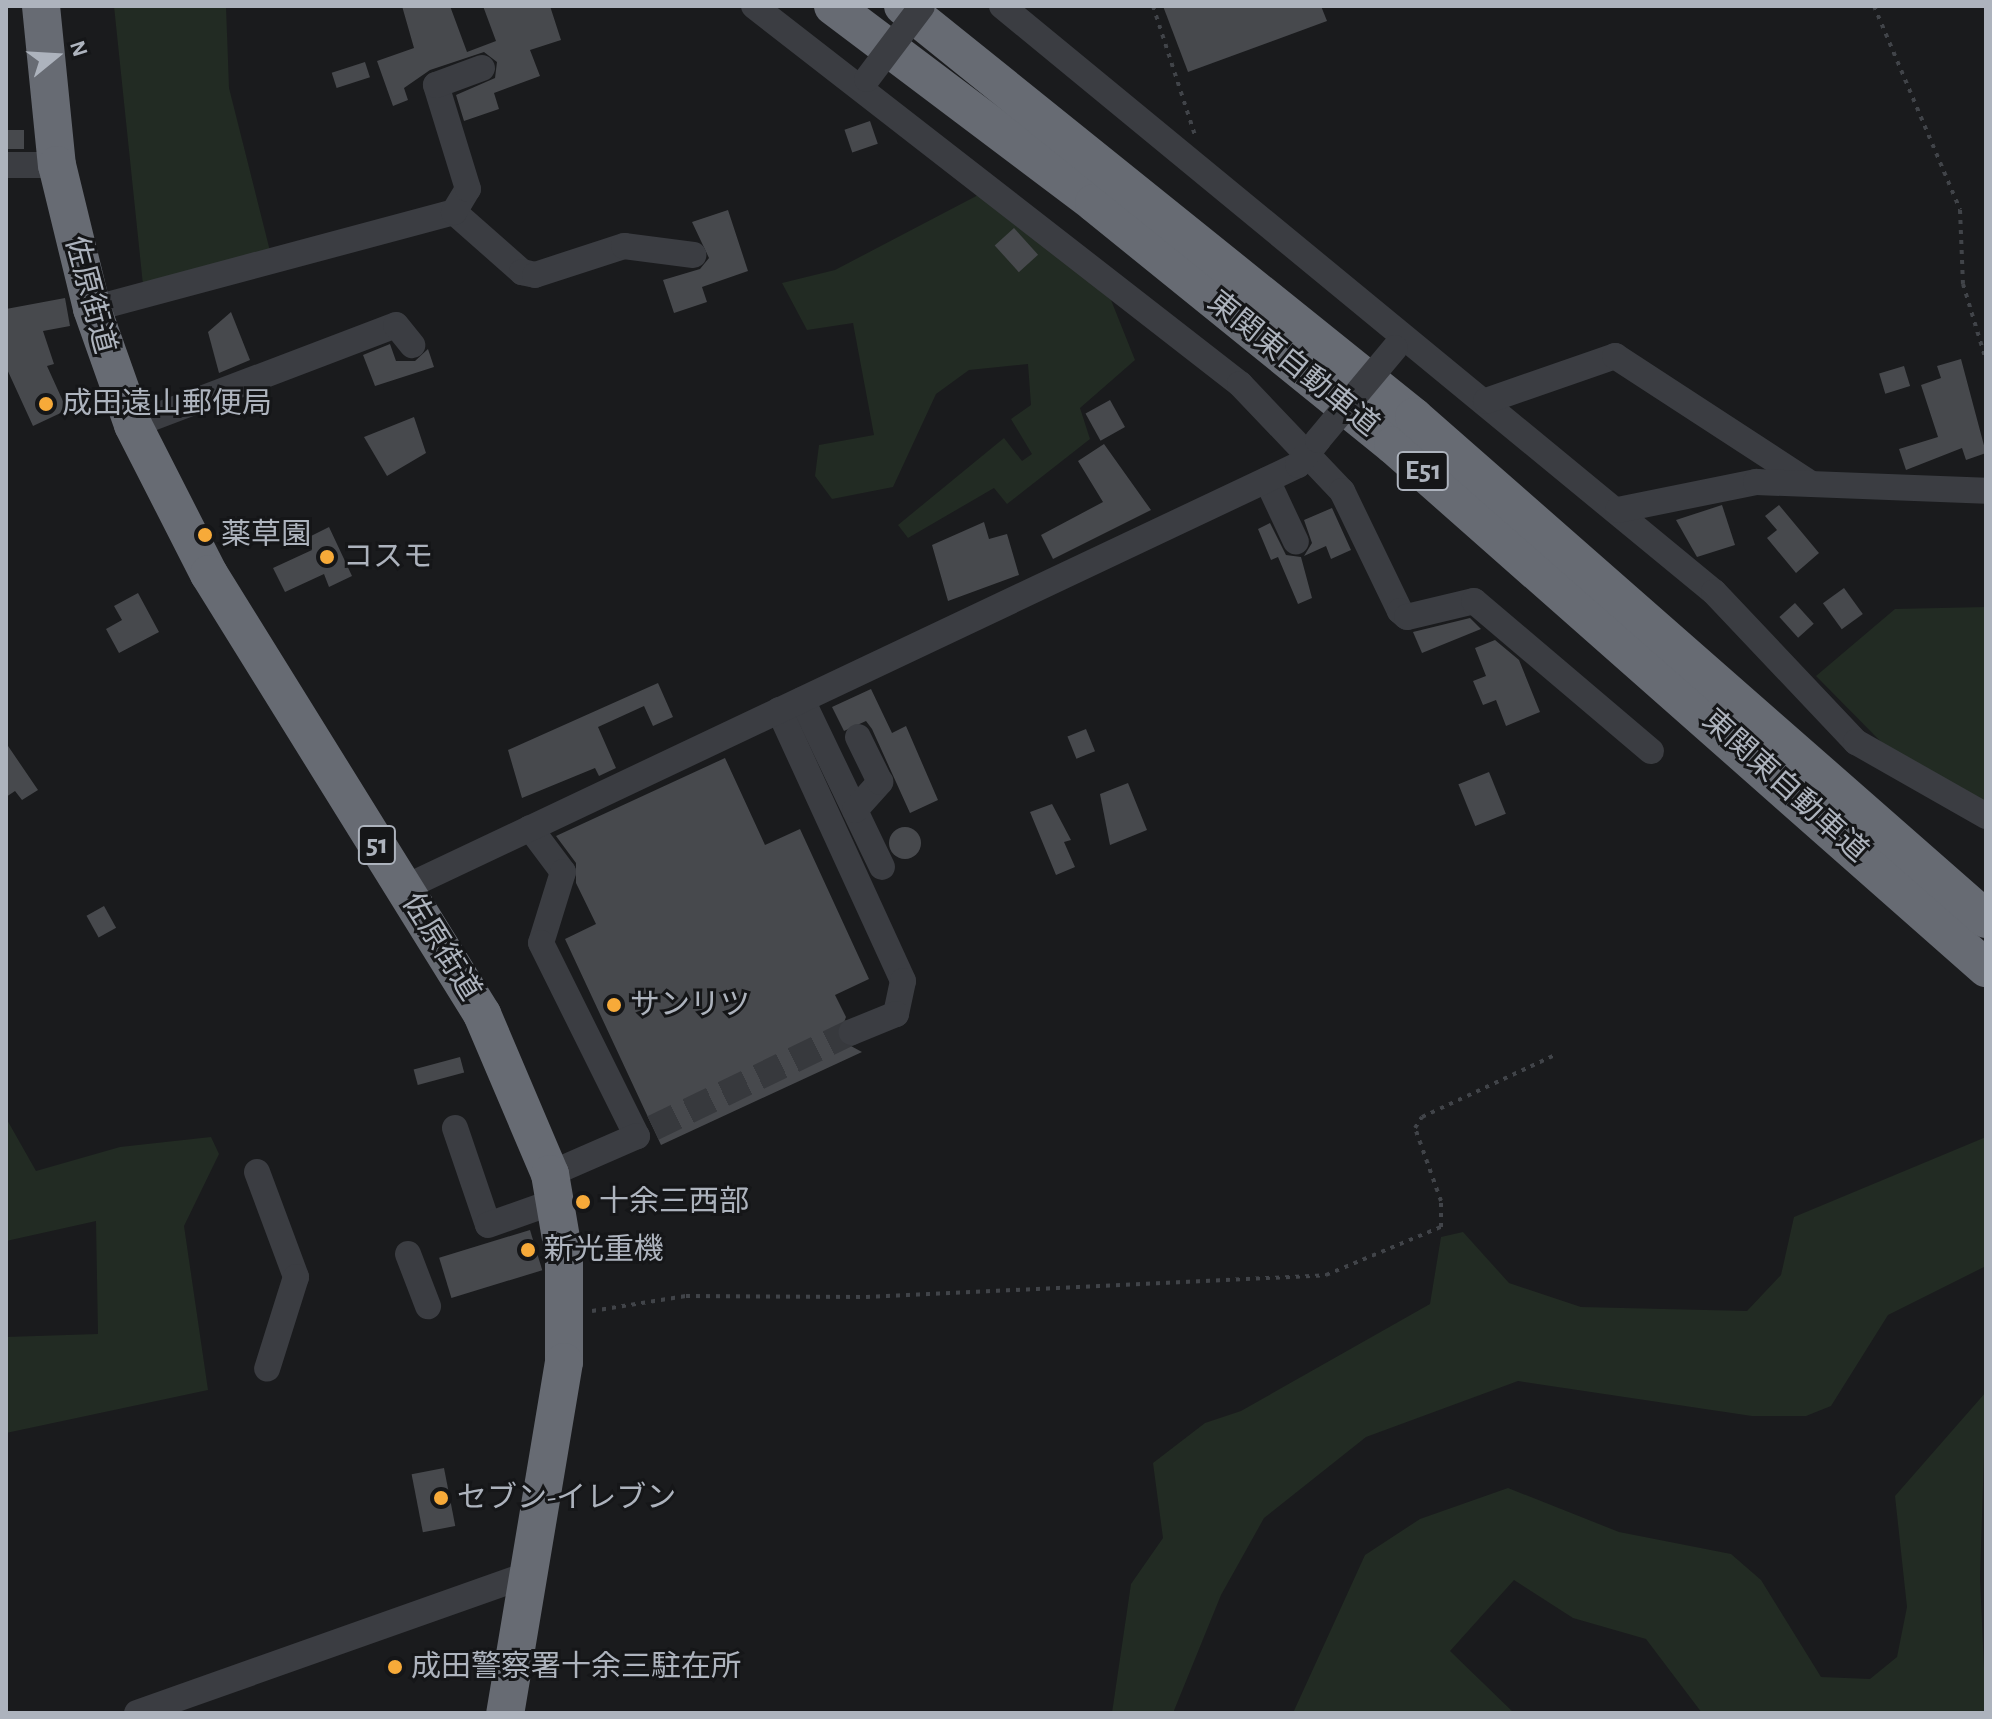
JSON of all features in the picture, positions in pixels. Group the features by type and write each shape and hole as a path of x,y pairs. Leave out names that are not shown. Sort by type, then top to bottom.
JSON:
{"highway":[{"name":"佐原街道","path":"41,6 57,165 92,309 133,425 209,574 404,888 508,1063 553,1188 566,1312 505,1713"},
{"name":"東関東自動車道","path":"833,6 1393,445 1986,968"},
{"name":"東関東自動車道","path":"903,6 1414,417 1986,919"}],"street":[{"path":"754,6 863,85 1132,294 1314,446 1342,491 1400,611 1407,617 1474,601 1651,751"},
{"path":"863,85 922,6"},
{"path":"1002,6 1187,155 1400,341 1486,401 1714,592 1856,742 1986,816"},
{"path":"92,309 454,212 468,189 436,85 482,68"},
{"path":"6,165 57,165"},
{"path":"454,212 522,272 535,275 624,246 693,255"},
{"path":"133,425 396,325 412,345"},
{"path":"404,888 1267,480 1314,446 1400,341"},
{"path":"1486,401 1615,356 1811,484"},
{"path":"1267,480 1296,542"},
{"path":"1618,510 1710,487 1811,484 1986,491"},
{"path":"791,705 855,810 882,867"},
{"path":"791,705 903,981 896,1014 852,1032"},
{"path":"855,810 880,782 858,737"},
{"path":"455,1128 488,1225 645,1132 541,943 563,872 530,828"},
{"path":"257,1172 296,1277 267,1369"},
{"path":"408,1254 428,1306"},
{"path":"137,1713 526,1575"}],"path":[{"path":"1153,6 1196,137 1187,155"},
{"path":"1874,6 1960,210 1963,284 1986,360"},
{"path":"566,1312 686,1296 866,1297 1326,1275 1441,1227 1441,1201 1415,1128 1422,1117 1557,1054"}],"shaded area":[{"path":"114,6 226,6 229,88 270,251 143,285"},
{"path":"982,193 1111,300 1135,360 1080,408 1090,439 1007,504 994,488 908,538 898,525 1004,438 1022,461 1032,454 1011,419 1031,405 1028,364 969,370 936,394 893,487 832,499 815,476 819,445 874,435 853,323 807,330 782,283 835,270"},
{"path":"1986,607 1986,804 1888,749 1816,676 1895,609"},
{"path":"6,1118 36,1171 120,1147 211,1137 219,1154 184,1226 208,1390 6,1433 6,1337 98,1334 96,1221 6,1241"},
{"path":"1986,1137 1986,1266 1888,1315 1831,1406 1806,1416 1752,1416 1518,1381 1366,1437 1264,1518 1221,1595 1173,1713 1112,1713 1131,1584 1163,1538 1153,1463 1205,1423 1241,1411 1430,1304 1441,1237 1463,1232 1509,1283 1581,1307 1747,1311 1781,1275 1794,1217"},
{"path":"1986,1392 1980,1578 1986,1713 1702,1713 1646,1639 1573,1618 1514,1580 1450,1651 1514,1713 1293,1713 1365,1555 1420,1519 1508,1488 1619,1532 1731,1554 1761,1580 1821,1677 1870,1679 1897,1657 1907,1607 1895,1496"}],"building":[{"path":"402,6 450,6 467,52 496,41 483,6 550,6 561,40 530,50 540,76 494,93 499,109 464,121 456,95 495,78 497,62 484,52 430,70 404,88 408,100 393,106 377,61 414,48"},
{"path":"1163,6 1321,6 1327,21 1188,72"},
{"path":"365,62 370,77 337,88 332,73"},
{"path":"870,121 878,144 852,152 844,130"},
{"path":"6,130 24,130 24,149 6,149"},
{"path":"728,210 748,271 702,287 707,302 674,313 663,280 700,269 709,258 692,222"},
{"path":"1014,228 1038,255 1019,272 995,245"},
{"path":"65,298 70,326 43,331 54,364 47,366 67,410 33,426 6,367 6,309"},
{"path":"231,312 250,360 219,373 208,332"},
{"path":"390,344 396,361 415,361 428,349 434,367 375,386 363,355"},
{"path":"1961,359 1986,453 1966,460 1962,448 1906,470 1899,449 1938,437 1921,385 1941,378 1937,366"},
{"path":"1904,366 1910,386 1885,394 1879,374"},
{"path":"1110,400 1125,427 1101,441 1086,414"},
{"path":"414,417 426,453 387,476 364,437"},
{"path":"1104,444 1151,510 1053,559 1041,535 1103,502 1078,461"},
{"path":"1722,505 1735,545 1697,557 1676,520"},
{"path":"1779,505 1819,553 1796,573 1767,538 1777,530 1765,516"},
{"path":"1332,508 1351,550 1331,559 1326,546 1304,556 1312,543 1304,520"},
{"path":"984,522 989,539 1007,534 1019,575 948,601 932,545"},
{"path":"1270,523 1286,555 1301,557 1312,598 1298,604 1278,557 1271,560 1258,529"},
{"path":"329,527 352,576 329,587 324,574 285,592 273,568 312,550 307,538"},
{"path":"1844,588 1863,614 1842,629 1823,603"},
{"path":"138,593 159,632 119,653 106,629 122,620 114,606"},
{"path":"1795,603 1814,624 1798,638 1779,617"},
{"path":"1470,618 1481,629 1422,653 1413,632"},
{"path":"1495,640 1519,660 1540,712 1506,726 1496,700 1483,705 1473,681 1486,676 1475,648"},
{"path":"658,683 673,717 653,726 644,706 598,727 616,768 599,776 595,768 522,798 508,750"},
{"path":"871,689 892,733 906,726 938,800 910,813 872,729 866,721 844,731 832,707"},
{"path":"1086,729 1095,751 1076,759 1067,736"},
{"path":"6,743 38,790 22,800 15,791 6,797"},
{"path":"725,758 765,845 800,829 869,979 835,995 846,1017 838,1039 862,1052 661,1145 565,939 596,924 576,883 576,863 556,836"},
{"path":"1489,772 1506,814 1475,826 1458,784"},
{"path":"1128,783 1147,830 1110,845 1100,794"},
{"path":"1052,804 1071,840 1064,842 1075,867 1056,875 1030,812"},
{"path":"905,827 917,831 921,843 917,855 905,859 893,855 889,843 893,831"},
{"path":"104,906 116,928 99,938 87,916"},
{"path":"460,1057 464,1072 418,1085 414,1069"},
{"path":"530,1230 542,1270 451,1298 439,1258"},
{"path":"444,1468 455,1526 423,1532 412,1474"}],"tunnel":[{"path":"653,1128 852,1032"}],"place":[{"name":"成田遠山郵便局","path":"46,404"},
{"name":"薬草園","path":"205,535"},
{"name":"コスモ","path":"327,557"},
{"name":"サンリツ","path":"614,1005"},
{"name":"十余三西部","path":"583,1202"},
{"name":"新光重機","path":"528,1250"},
{"name":"セブン-イレブン","path":"441,1498"},
{"name":"成田警察署十余三駐在所","path":"395,1667"}]}
